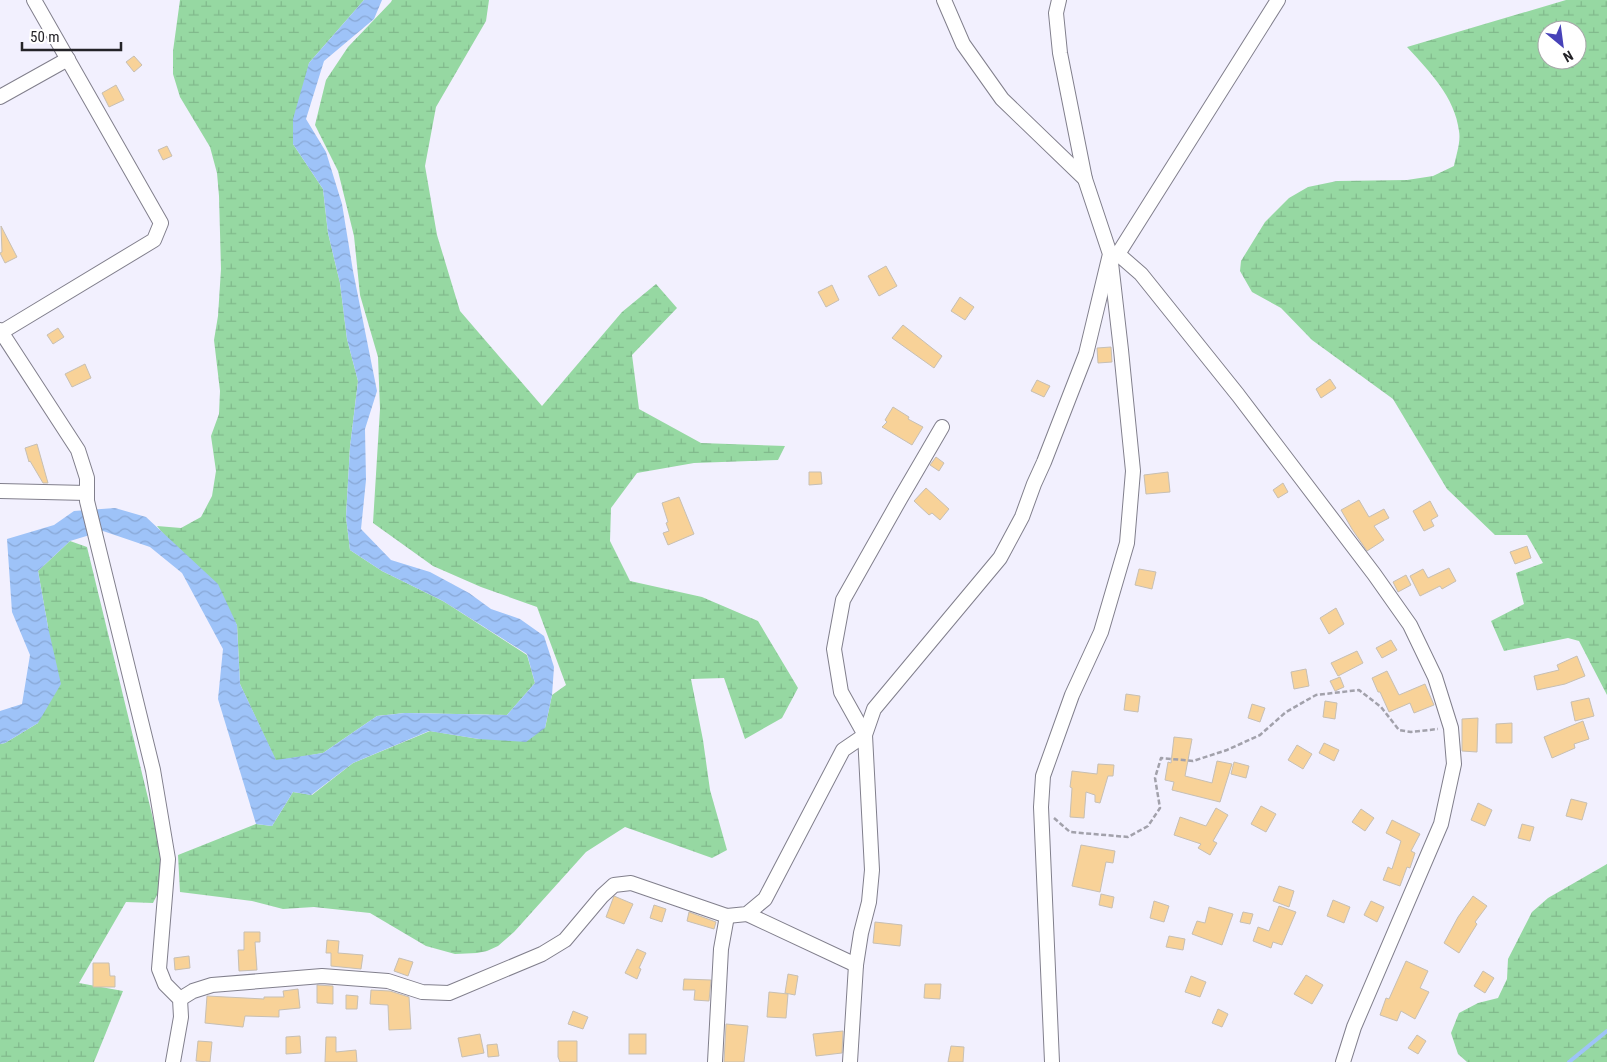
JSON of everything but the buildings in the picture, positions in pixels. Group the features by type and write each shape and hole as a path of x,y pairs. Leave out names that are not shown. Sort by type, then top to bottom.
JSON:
{"street":[{"path":"34,0 161,223 154,240 0,332 78,450 87,478 87,497 153,770 168,859 159,969 165,984 180,999 180,1017 173,1062"},
{"path":"944,0 963,44 1002,99 1085,179"},
{"path":"1052,1062 1041,807 1043,776 1072,695 1101,632 1127,543 1133,471 1114,254 1085,179 1060,53 1056,13 1059,0"},
{"path":"850,1062 856,965 861,933 869,902 872,870 865,735 874,709 1000,558 1022,517 1086,354 1114,254 1278,0"},
{"path":"0,97 68,59"},
{"path":"1114,254 1141,274 1232,388 1362,558 1410,625 1435,677 1451,728 1454,764 1442,824 1354,1027 1343,1062"},
{"path":"865,735 841,692 834,649 843,600 942,427"},
{"path":"0,491 87,497"},
{"path":"747,914 765,899 843,750 865,735"},
{"path":"180,999 193,991 212,985 322,976 388,981 422,992 449,993 542,954 566,940 602,896 614,886 631,884 727,916 747,914 856,965"},
{"path":"715,1062 722,949 727,916"}],"path":[{"path":"1041,807 1070,832 1128,837 1148,826 1160,808 1155,778 1161,758 1193,761 1227,750 1260,735 1286,712 1316,696 1359,690 1381,708 1399,730 1411,732 1451,728"}],"green space":[{"path":"180,0 364,0 309,63 293,144 323,189 328,233 340,283 347,339 358,381 350,447 346,517 350,550 382,571 443,601 527,655 535,683 507,715 405,713 377,716 323,753 276,761 240,684 237,625 157,526 181,528 201,517 212,496 216,471 211,436 219,414 220,391 214,340 218,316 221,269 217,173 210,147 180,97 173,74 173,51"},
{"path":"392,0 489,0 486,21 436,107 425,166 437,235 460,311 542,406 622,312 656,284 677,308 632,355 639,409 701,443 785,446 778,460 694,463 637,473 611,508 610,541 630,581 702,597 758,621 798,688 782,718 745,739 724,678 691,679 703,740 710,790 727,850 712,858 625,827 586,852 514,932 498,946 477,953 455,954 426,946 370,913 314,907 283,909 252,901 180,892 178,855 256,824 272,826 293,792 312,795 353,763 430,731 479,739 545,728 552,695 566,685 537,607 481,587 433,566 373,523 380,409 378,357 360,295 354,236 338,171 315,125 326,80 348,47"},
{"path":"1566,0 1607,0 1607,695 1579,641 1568,638 1504,651 1491,621 1524,604 1516,573 1543,563 1527,535 1495,535 1447,489 1393,399 1312,340 1281,308 1252,292 1240,271 1241,261 1265,222 1289,198 1308,187 1337,181 1407,180 1433,176 1454,166 1459,144 1457,119 1447,96 1424,65 1407,47"},
{"path":"70,541 87,547 156,831 164,881 153,903 126,902 79,983 123,991 94,1062 0,1062 0,744 5,743 38,723 48,627 38,571"},
{"path":"1607,864 1607,1062 1467,1062 1458,1054 1451,1033 1459,1013 1478,1003 1498,998 1507,979 1508,959 1532,912 1548,898"}],"water":[{"path":"364,0 382,0 374,19 324,61 306,119 326,152 342,204 353,271 377,391 365,429 366,480 361,529 391,560 430,572 469,593 491,609 520,619 544,636 554,667 552,695 545,728 526,742 479,739 429,731 353,763 311,795 293,792 272,826 256,824 218,699 223,649 182,573 150,547 103,531 70,541 38,571 61,684 38,723 5,743 0,744 0,711 22,704 30,655 12,612 7,539 54,525 74,511 115,508 146,517 218,584 237,625 240,684 276,760 323,753 377,716 405,713 507,715 535,683 527,654 443,601 382,571 350,550 346,517 350,447 358,381 347,339 340,283 328,233 323,189 293,144 293,119 309,63"}],"waterway":[{"path":"1569,1062 1607,1031"}]}
